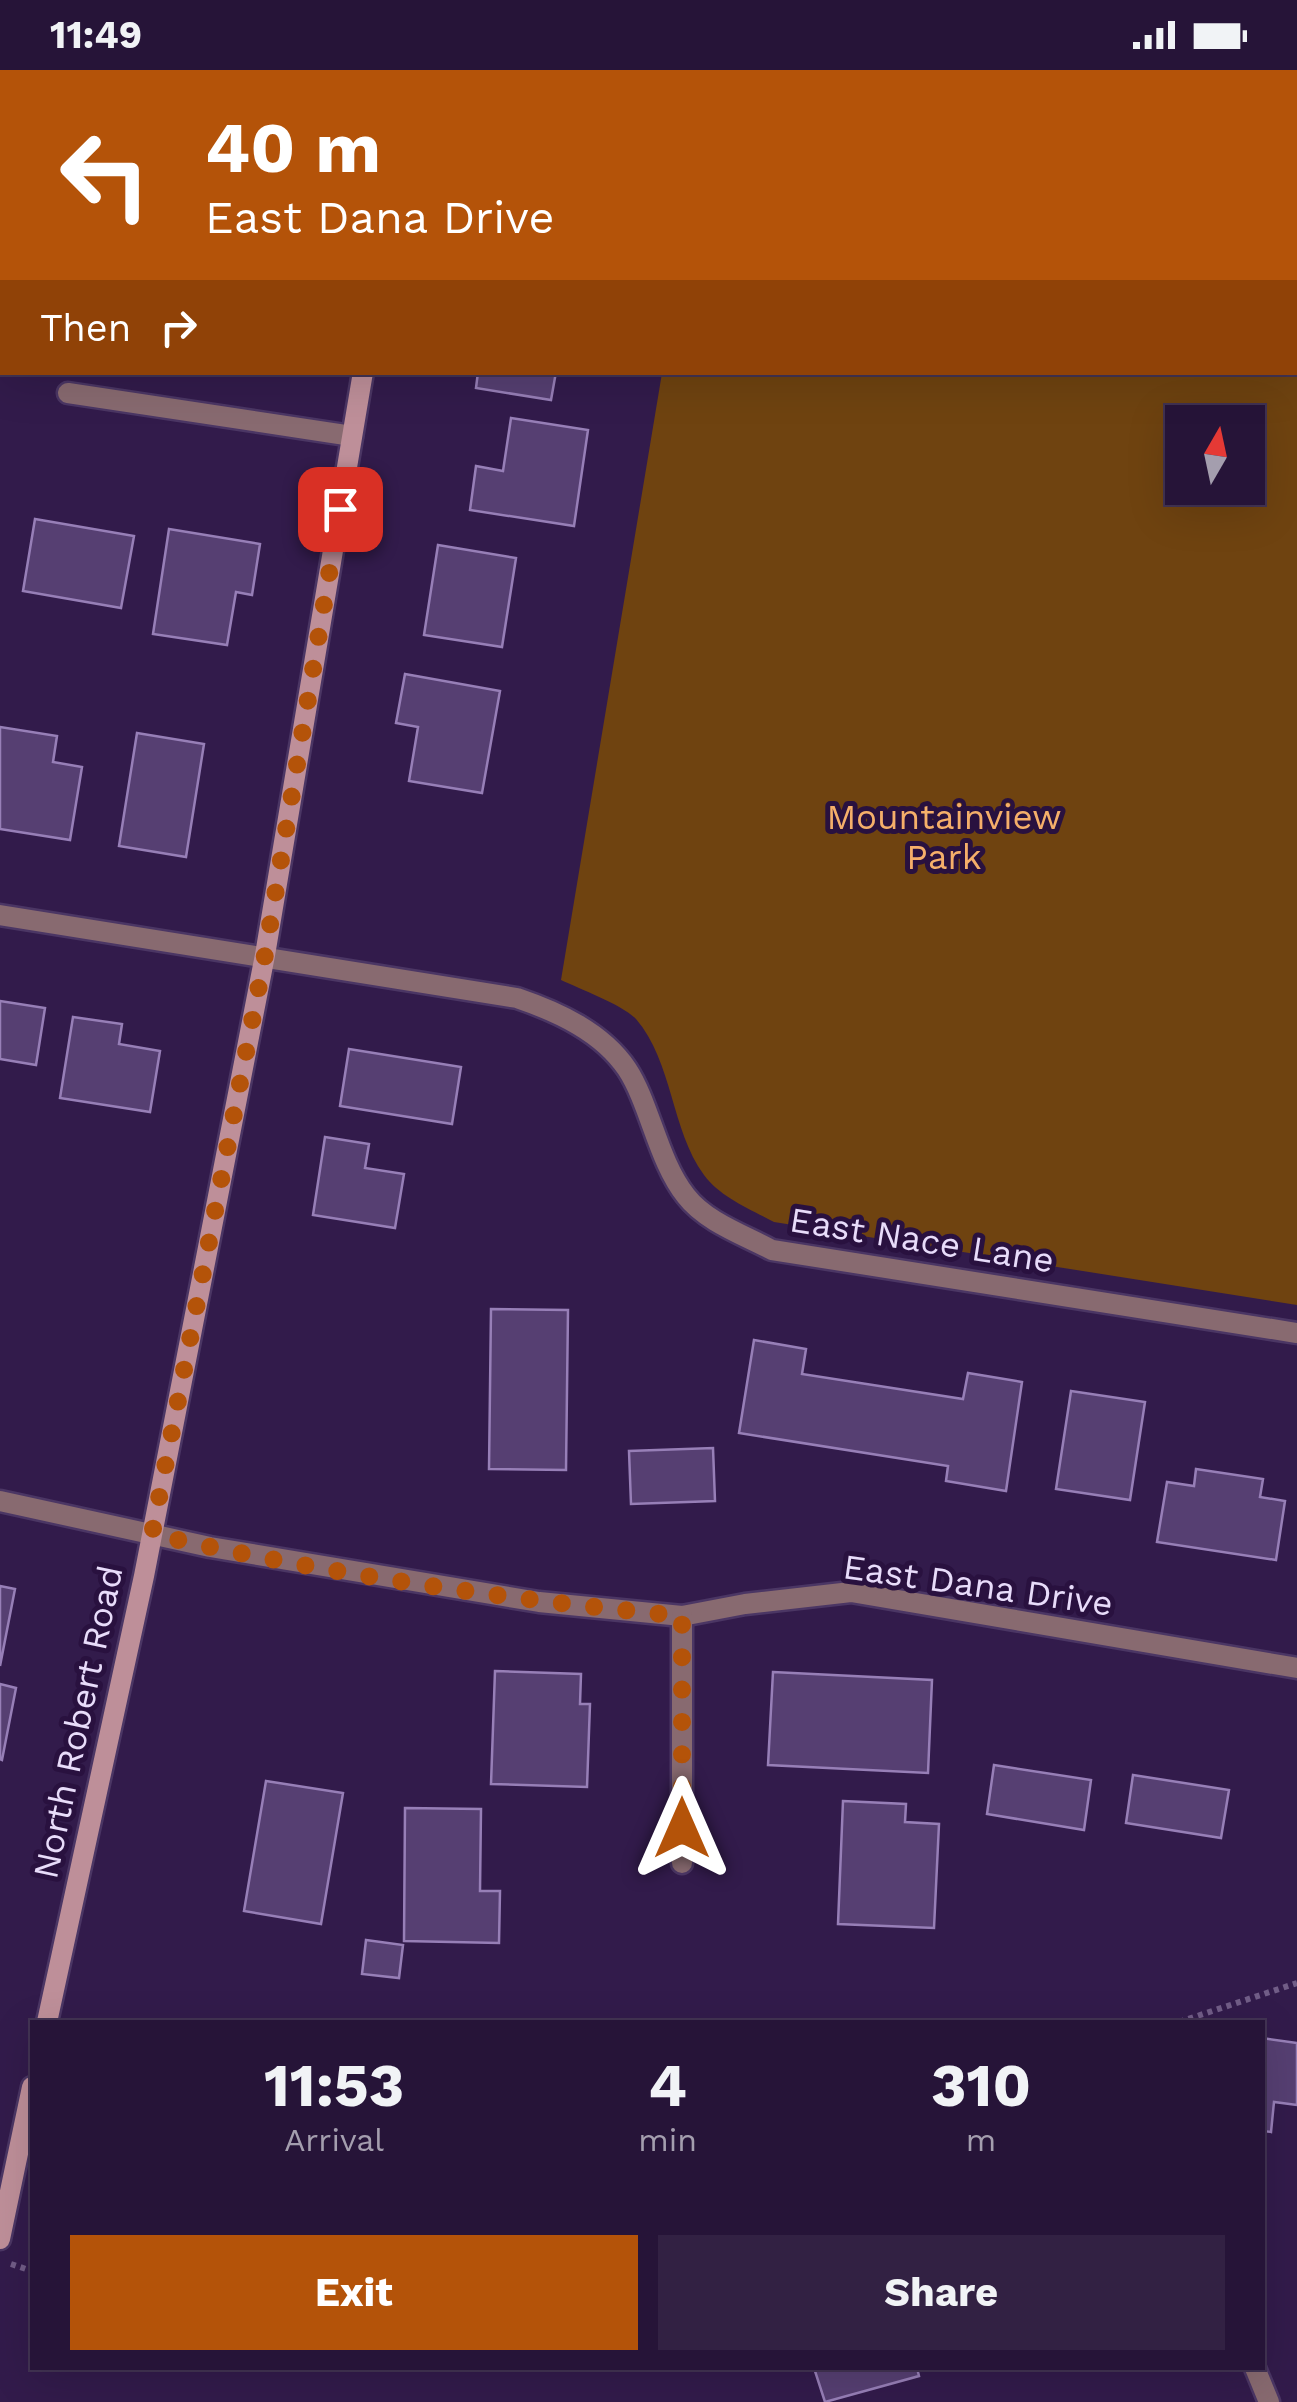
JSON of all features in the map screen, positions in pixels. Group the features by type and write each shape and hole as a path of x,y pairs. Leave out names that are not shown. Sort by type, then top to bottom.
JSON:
{"main road":[{"name":"North Robert Road","path":"46,2020 152,1534 265,955 362,375"},
{"path":"0,2239 3,2205 30,2095"}],"street":[{"path":"68,393 352,436"},
{"name":"East Nace Lane","path":"0,915 518,998 560,1012 600,1042 627,1069 687,1198 721,1224 772,1250 1297,1333"},
{"name":"East Dana Drive","path":"0,1501 210,1548 538,1602 682,1616 745,1604 851,1592 1297,1668"},
{"path":"682,1616 682,1863"},
{"path":"1256,2370 1268,2402"}],"path":[{"path":"1185,2020 1297,1983"}],"green space":[{"name":"Mountainview Park","path":"662,375 1297,375 1297,1305 774,1222 727,1196 704,1175 685,1138 648,1036 636,1019 612,1003 561,980"}],"building":[{"path":"478,375 555,375 551,400 476,388"},
{"path":"511,418 588,430 574,526 470,510 476,466 503,471"},
{"path":"35,519 134,536 121,608 23,591"},
{"path":"169,529 260,544 252,595 236,592 227,645 153,634"},
{"path":"438,545 516,558 502,647 424,635"},
{"path":"405,674 500,691 482,793 409,781 418,727 396,723"},
{"path":"0,727 57,736 53,762 82,767 70,840 0,829"},
{"path":"137,733 204,744 186,857 119,846"},
{"path":"0,1001 45,1008 36,1065 0,1059"},
{"path":"73,1017 122,1024 119,1044 160,1051 150,1112 60,1098"},
{"path":"349,1049 461,1067 452,1124 340,1106"},
{"path":"325,1137 369,1144 365,1168 404,1174 395,1228 313,1215"},
{"path":"491,1309 568,1310 566,1470 489,1469"},
{"path":"754,1340 806,1349 802,1374 963,1399 968,1373 1022,1382 1006,1491 946,1481 948,1466 739,1433"},
{"path":"1071,1391 1145,1402 1130,1500 1056,1489"},
{"path":"713,1448 715,1501 631,1504 629,1451"},
{"path":"1196,1469 1263,1479 1260,1497 1285,1501 1276,1560 1157,1542 1167,1482 1194,1486"},
{"path":"0,1586 15,1589 0,1666"},
{"path":"495,1671 581,1674 580,1704 590,1704 587,1787 491,1784"},
{"path":"773,1672 932,1680 928,1773 768,1765"},
{"path":"0,1684 16,1688 2,1760 0,1759"},
{"path":"994,1765 1091,1780 1084,1830 987,1814"},
{"path":"1133,1775 1229,1790 1221,1838 1126,1823"},
{"path":"266,1781 343,1793 321,1924 244,1911"},
{"path":"843,1801 906,1804 905,1822 939,1824 934,1928 838,1924"},
{"path":"405,1808 481,1809 480,1891 500,1891 499,1943 404,1941"},
{"path":"366,1940 403,1945 399,1978 362,1974"},
{"path":"1265,2038 1297,2043 1297,2105 1274,2102 1271,2132 1265,2131"},
{"path":"815,2370 918,2370 919,2376 825,2402"}],"route":[{"path":"340,509 265,955 152,1534 210,1548 538,1602 682,1616 682,1828"}]}
